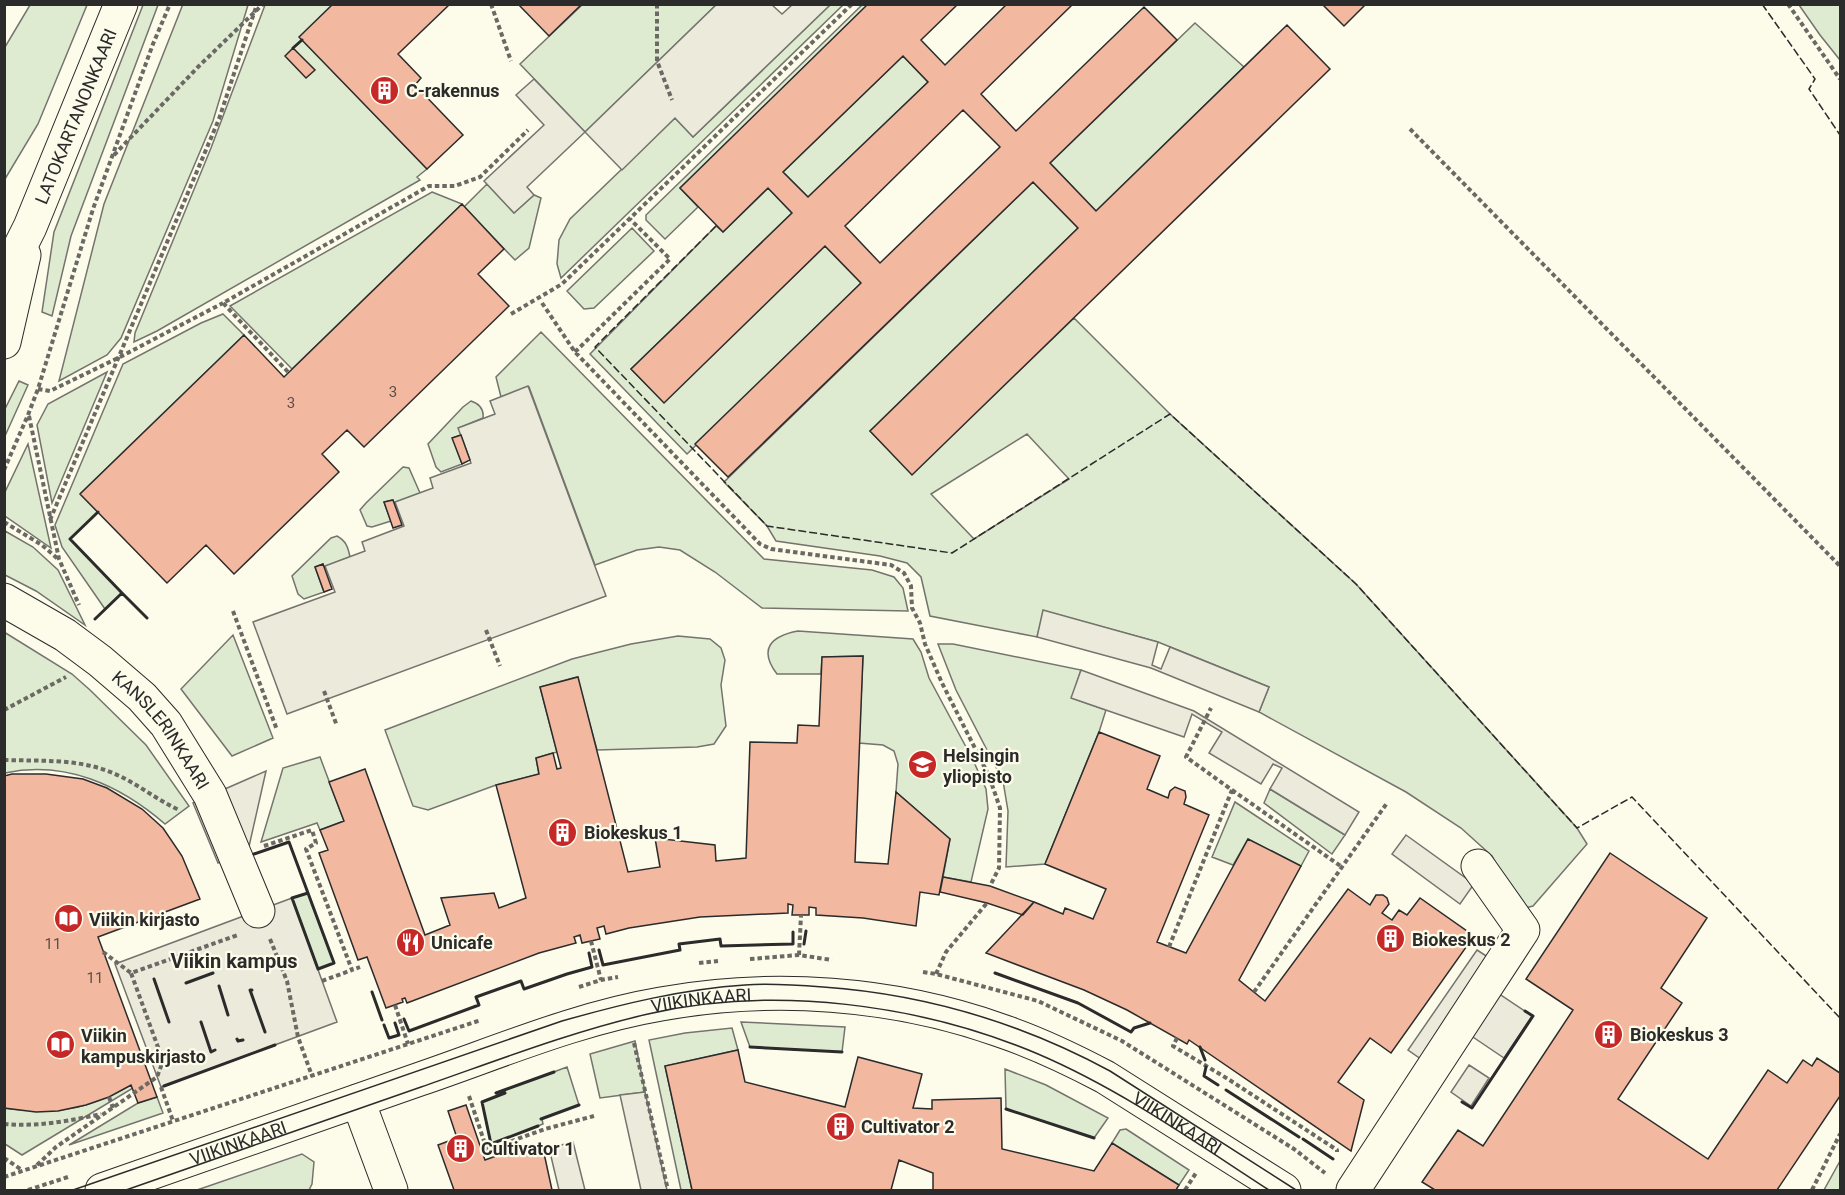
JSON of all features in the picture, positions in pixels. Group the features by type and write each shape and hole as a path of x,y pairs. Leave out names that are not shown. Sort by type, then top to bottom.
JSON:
{"street":[{"name":"LATOKARTANONKAARI","path":"4,279 30,227 121,4"},
{"name":"LATOKARTANONKAARI","path":"4,342 30,227"},
{"name":"KANSLERINKAARI","path":"4,600 65,635 100,661 142,697 166,724 205,786 261,918"},
{"path":"1353,1191 1523,930 1478,866"},
{"name":"VIIKINKAARI","path":"102,1191 567,1028 660,1004 758,993 858,998 950,1015 999,1030 1074,1061 1105,1077 1284,1191"},
{"path":"358,1101 391,1191"}],"path":[{"path":"4,470 38,388 93,209 153,44 170,4"},
{"path":"50,520 219,119 257,4"},
{"path":"112,158 199,66 262,4"},
{"path":"491,4 511,61"},
{"path":"657,4 657,62 672,100"},
{"path":"511,314 562,284 852,4"},
{"path":"1788,4 1840,79"},
{"path":"1410,129 1840,566"},
{"path":"38,388 50,391 118,358 223,303 429,186 455,186 480,177 528,130"},
{"path":"575,352 670,259 630,219"},
{"path":"223,303 288,372"},
{"path":"542,303 575,352 760,544 771,549 891,565 904,573 911,586 912,608 920,623 925,644 989,776 1000,808 999,868 990,886"},
{"path":"28,416 58,559 82,610"},
{"path":"4,522 42,545 58,559"},
{"path":"233,611 277,730"},
{"path":"486,630 500,666"},
{"path":"4,710 72,674"},
{"path":"324,691 337,726"},
{"path":"1211,708 1186,757 1342,867"},
{"path":"4,760 81,763 106,770 184,812"},
{"path":"1169,947 1232,790"},
{"path":"1254,992 1387,803"},
{"path":"236,855 312,830 316,843 306,849 352,970"},
{"path":"936,974 946,952 987,903"},
{"path":"799,955 801,915"},
{"path":"131,973 261,918 287,981 298,1037 312,1076"},
{"path":"591,941 601,980"},
{"path":"34,1167 56,1147 157,1077 164,1061 131,973 103,952"},
{"path":"322,981 360,968"},
{"path":"395,1005 408,1044"},
{"path":"632,1033 668,1191"},
{"path":"1177,1038 1173,1046 1337,1150 1336,1160"},
{"path":"4,1177 393,1049"},
{"path":"161,1087 174,1121"},
{"path":"466,1089 487,1150 544,1129 594,1116"},
{"path":"108,1097 113,1108"},
{"path":"4,1124 75,1120 104,1113"},
{"path":"1812,1191 1840,1134"},
{"path":"4,1158 23,1170"},
{"path":"1185,1191 1199,1169"},
{"path":"28,1191 69,1177"}],"green space":[{"path":"183,4 248,5 213,121 121,338 107,355 59,381 104,204"},
{"path":"30,5 87,5 38,124 5,179 5,47"},
{"path":"143,5 158,5 71,236 52,316 42,312 54,232"},
{"path":"265,5 333,5 300,37 427,169 417,177 420,180 134,342 135,333 211,148"},
{"path":"582,5 716,5 585,132 520,64"},
{"path":"830,5 843,5 561,278 557,264 559,240 570,219 675,118 693,137"},
{"path":"862,5 868,5 680,188 698,207 665,239 646,220 646,215"},
{"path":"1799,5 1840,5 1840,60 1820,35"},
{"path":"1195,23 1244,67 1096,211 1050,163"},
{"path":"903,56 928,82 808,197 783,172"},
{"path":"1033,182 1078,228 870,431 912,474 1074,318 1170,414 1356,584 1577,828 1587,844 1533,906 1525,908 1492,856 1461,828 1406,792 1259,712 1269,687 1158,642 1044,611 1037,637 930,616 921,577 907,563 880,556 776,541 767,526 724,482","holes":["1027,434 1069,479 974,539 931,494"]},
{"path":"487,184 514,213 534,195 541,198 529,248 515,260 464,207"},
{"path":"768,188 792,213 631,369 664,402 825,246 861,283 687,454 590,354 716,226 723,232"},
{"path":"432,192 462,204 292,369 230,306"},
{"path":"632,228 654,251 594,308 584,309 567,291"},
{"path":"223,314 244,335 81,493 98,512 70,539 122,593 105,609 62,547 55,525 123,364"},
{"path":"541,332 764,559 872,570 894,577 903,588 908,611 762,608 715,572 680,550 659,547 637,550 595,565 529,387 501,397 496,377"},
{"path":"107,372 52,503 37,425 48,404"},
{"path":"19,381 28,385 5,436 5,409"},
{"path":"471,401 481,408 483,418 459,428 461,435 453,438 462,464 441,472 436,467 428,444"},
{"path":"28,444 51,548 5,516 5,492"},
{"path":"403,467 409,468 420,493 394,503 392,500 384,502 391,521 372,527 367,526 360,510"},
{"path":"5,531 33,547 58,570 85,625 36,591 5,575"},
{"path":"337,536 343,540 350,557 324,567 323,564 315,567 324,592 304,599 298,594 292,576 331,538"},
{"path":"798,631 913,639 921,652 929,678 986,789 988,809 971,882 943,877 950,839 896,792 898,764 894,751 883,745 859,743 863,656 822,657 821,674 777,674 768,657 770,645 781,636"},
{"path":"4,632 72,674 90,690 146,745 189,806 165,824 129,798 91,779 49,770 5,773"},
{"path":"233,635 273,738 232,756 181,689"},
{"path":"678,636 710,639 721,648 725,660 721,685 726,726 714,744 697,747 597,750 577,677 540,687 557,752 536,758 539,774 496,785 428,810 413,806 385,730 572,659 631,644"},
{"path":"938,644 953,644 1081,670 1072,698 1106,710 1045,864 1006,867 1008,811 1003,781 956,690"},
{"path":"320,757 344,821 320,830 317,823 261,842 283,768"},
{"path":"1270,789 1345,835 1332,854 1264,803"},
{"path":"1235,802 1309,851 1301,866 1248,839 1233,865 1212,857"},
{"path":"308,893 334,963 318,969 292,898"},
{"path":"741,1022 845,1027 842,1052 750,1047"},
{"path":"732,1028 738,1050 665,1066 692,1190 681,1190 649,1040"},
{"path":"635,1041 645,1092 600,1098 590,1054"},
{"path":"567,1067 579,1105 542,1119 543,1124 491,1144 482,1102 505,1093 505,1090"},
{"path":"1005,1069 1046,1085 1108,1118 1094,1138 1006,1109"},
{"path":"131,1085 133,1088 22,1155 5,1144 4,1108 39,1111 70,1108 99,1100"},
{"path":"157,1097 163,1113 69,1145 138,1103"},
{"path":"1126,1129 1189,1170 1179,1185 1112,1143 1120,1130"},
{"path":"302,1154 314,1162 312,1184 309,1190 197,1190"},
{"path":"1840,1161 1840,1190 1824,1190"}],"shaded area":[{"path":"716,5 772,5 782,14 792,5 830,5 693,137 675,118 622,170 585,132"},
{"path":"534,79 585,132 527,187 534,195 514,213 484,181 544,125 516,95"},
{"path":"528,386 606,596 287,714 253,622 335,592 325,566 365,551 362,542 404,526 395,502 433,488 430,478 471,463 458,428 495,414 490,401"},
{"path":"1043,610 1158,642 1152,665 1161,669 1170,647 1269,687 1259,712 1151,668 1037,637"},
{"path":"1081,670 1194,711 1359,812 1345,835 1270,789 1282,768 1273,764 1261,784 1209,753 1222,732 1192,714 1184,737 1071,698"},
{"path":"266,771 248,851 218,863 193,803"},
{"path":"1406,835 1474,884 1460,904 1392,854"},
{"path":"292,898 337,1022 161,1087 115,964"},
{"path":"1477,950 1497,963 1483,983 1532,1016 1504,1058 1455,1025 1428,1064 1408,1050"},
{"path":"1469,1065 1489,1078 1471,1106 1451,1092"},
{"path":"645,1092 667,1190 641,1190 620,1095"},
{"path":"573,1142 585,1190 559,1190 549,1148"}],"building":[{"name":"C-rakennus","path":"333,4 450,4 398,54 421,78 415,85 463,135 427,169 299,37"},
{"path":"518,4 582,4 549,36"},
{"path":"868,4 958,4 921,40 945,65 1007,4 1073,4 981,94 1016,131 1144,7 1177,40 1050,163 1096,211 1287,25 1330,69 912,475 870,431 1078,228 1033,182 728,477 695,444 861,283 825,246 664,403 631,369 792,213 768,188 723,232 680,188","holes":["903,56 928,82 808,197 783,172","963,110 1000,147 880,263 845,226"]},
{"path":"1322,4 1366,4 1344,26"},
{"path":"293,48 315,70 306,78 285,56"},
{"path":"462,204 504,249 478,274 509,306 364,447 347,430 322,454 339,472 234,574 206,545 167,583 80,494 244,335 284,377"},
{"path":"461,435 470,460 462,464 452,438"},
{"path":"393,500 402,525 393,528 384,502"},
{"path":"323,564 332,589 324,592 315,567"},
{"name":"Biokeskus 1","path":"863,656 855,862 888,864 896,792 950,839 939,895 920,892 916,926 863,918 816,915 816,908 809,907 809,915 792,915 793,905 788,904 788,913 700,917 629,928 606,934 604,926 597,928 600,939 582,943 580,935 574,937 576,943 539,953 407,1003 405,998 402,999 403,1002 386,1008 367,957 358,960 319,853 328,850 320,830 344,821 329,782 365,769 425,935 450,925 441,898 494,893 499,908 526,898 496,785 539,774 536,758 553,753 557,769 561,768 540,687 578,677 628,872 660,867 655,838 715,845 716,861 746,858 750,742 797,743 798,725 819,726 822,657"},
{"name":"Biokeskus 2","path":"1099,732 1160,756 1147,789 1168,798 1170,791 1175,787 1185,791 1184,804 1209,815 1157,942 1186,953 1248,839 1301,866 1239,980 1265,1001 1348,889 1370,905 1376,895 1383,895 1389,904 1382,913 1392,920 1399,910 1407,915 1420,898 1474,936 1391,1053 1370,1038 1338,1082 1364,1100 1351,1151 1189,1040 1187,1044 1127,1010 1084,990 986,953 1034,902 1063,914 1065,908 1093,919 1106,889 1045,864"},
{"path":"46,774 83,779 107,788 142,809 163,828 182,856 200,899 98,937 157,1097 138,1103 131,1085 109,1097 58,1111 36,1112 4,1108 4,776"},
{"name":"Biokeskus 3","path":"1610,853 1707,918 1661,988 1682,1003 1618,1099 1708,1159 1768,1070 1787,1083 1803,1060 1812,1066 1817,1058 1840,1073 1840,1096 1777,1190 1435,1190 1422,1182 1458,1130 1483,1146 1573,1010 1526,979"},
{"path":"943,877 990,886 1034,902 1023,915 987,903 940,892"},
{"name":"Cultivator 2","path":"738,1050 745,1082 845,1107 858,1057 922,1074 913,1108 932,1109 932,1100 1001,1098 1002,1149 1094,1171 1112,1143 1179,1185 1176,1190 933,1190 933,1173 899,1160 891,1190 692,1190 665,1066"},
{"name":"Cultivator 1","path":"466,1105 485,1160 510,1151 542,1144 552,1190 454,1190 438,1145 457,1138 448,1111"}],"tram line":[{"path":"73,1190 562,1021 630,1003 676,994 764,984 823,987 898,996 1007,1025 1110,1071 1296,1190"},
{"path":"126,1190 590,1029 648,1014 696,1005 746,1001 846,1004 896,1012 993,1037 1038,1054 1098,1083 1185,1135 1269,1190"}],"fence":[{"path":"1762,4 1815,79 1809,89 1840,135"},
{"path":"716,226 595,347 767,526 952,553 1170,414 1356,584 1577,828 1632,797 1840,1018"}],"wall":[{"path":"293,48 302,40"},
{"path":"95,619 122,593 70,539 98,512"},
{"path":"122,593 147,618"},
{"path":"254,854 289,842 334,963 318,969 292,898 308,893"},
{"path":"804,944 806,931"},
{"path":"599,950 603,965 680,950 679,944 720,939 721,946 793,944 793,932"},
{"path":"404,1019 409,1031 479,1005 476,997 521,981 524,989 592,967 589,953"},
{"path":"186,983 213,973"},
{"path":"995,973 1078,1003 1131,1032 1134,1028 1150,1023"},
{"path":"154,979 169,1022"},
{"path":"219,986 228,1015"},
{"path":"252,990 250,990 265,1032"},
{"path":"372,992 382,1020"},
{"path":"1462,1102 1472,1108 1533,1016 1525,1011"},
{"path":"201,1022 211,1052 215,1050"},
{"path":"384,1025 389,1038 399,1035 395,1023"},
{"path":"237,1039 238,1041 243,1040"},
{"path":"164,1086 275,1045"},
{"path":"750,1047 842,1052"},
{"path":"1200,1047 1205,1060"},
{"path":"1206,1067 1204,1076 1218,1085"},
{"path":"496,1093 554,1072"},
{"path":"1226,1090 1299,1137"},
{"path":"505,1093 482,1102 491,1144 538,1126"},
{"path":"541,1119 579,1105"},
{"path":"1006,1109 1094,1138"},
{"path":"1303,1139 1333,1159"}],"place":[{"name":"C-rakennus","path":"385,90"},
{"name":"Helsingin yliopisto","path":"922,765"},
{"name":"Biokeskus 1","path":"563,832"},
{"name":"Viikin kirjasto","path":"68,919"},
{"name":"Biokeskus 2","path":"1391,939"},
{"name":"Unicafe","path":"410,942"},
{"name":"Biokeskus 3","path":"1609,1034"},
{"name":"Viikin kampuskirjasto","path":"60,1045"},
{"name":"Cultivator 2","path":"840,1126"},
{"name":"Cultivator 1","path":"460,1148"}],"district":[{"name":"Viikin kampus","path":"234,961"}]}
